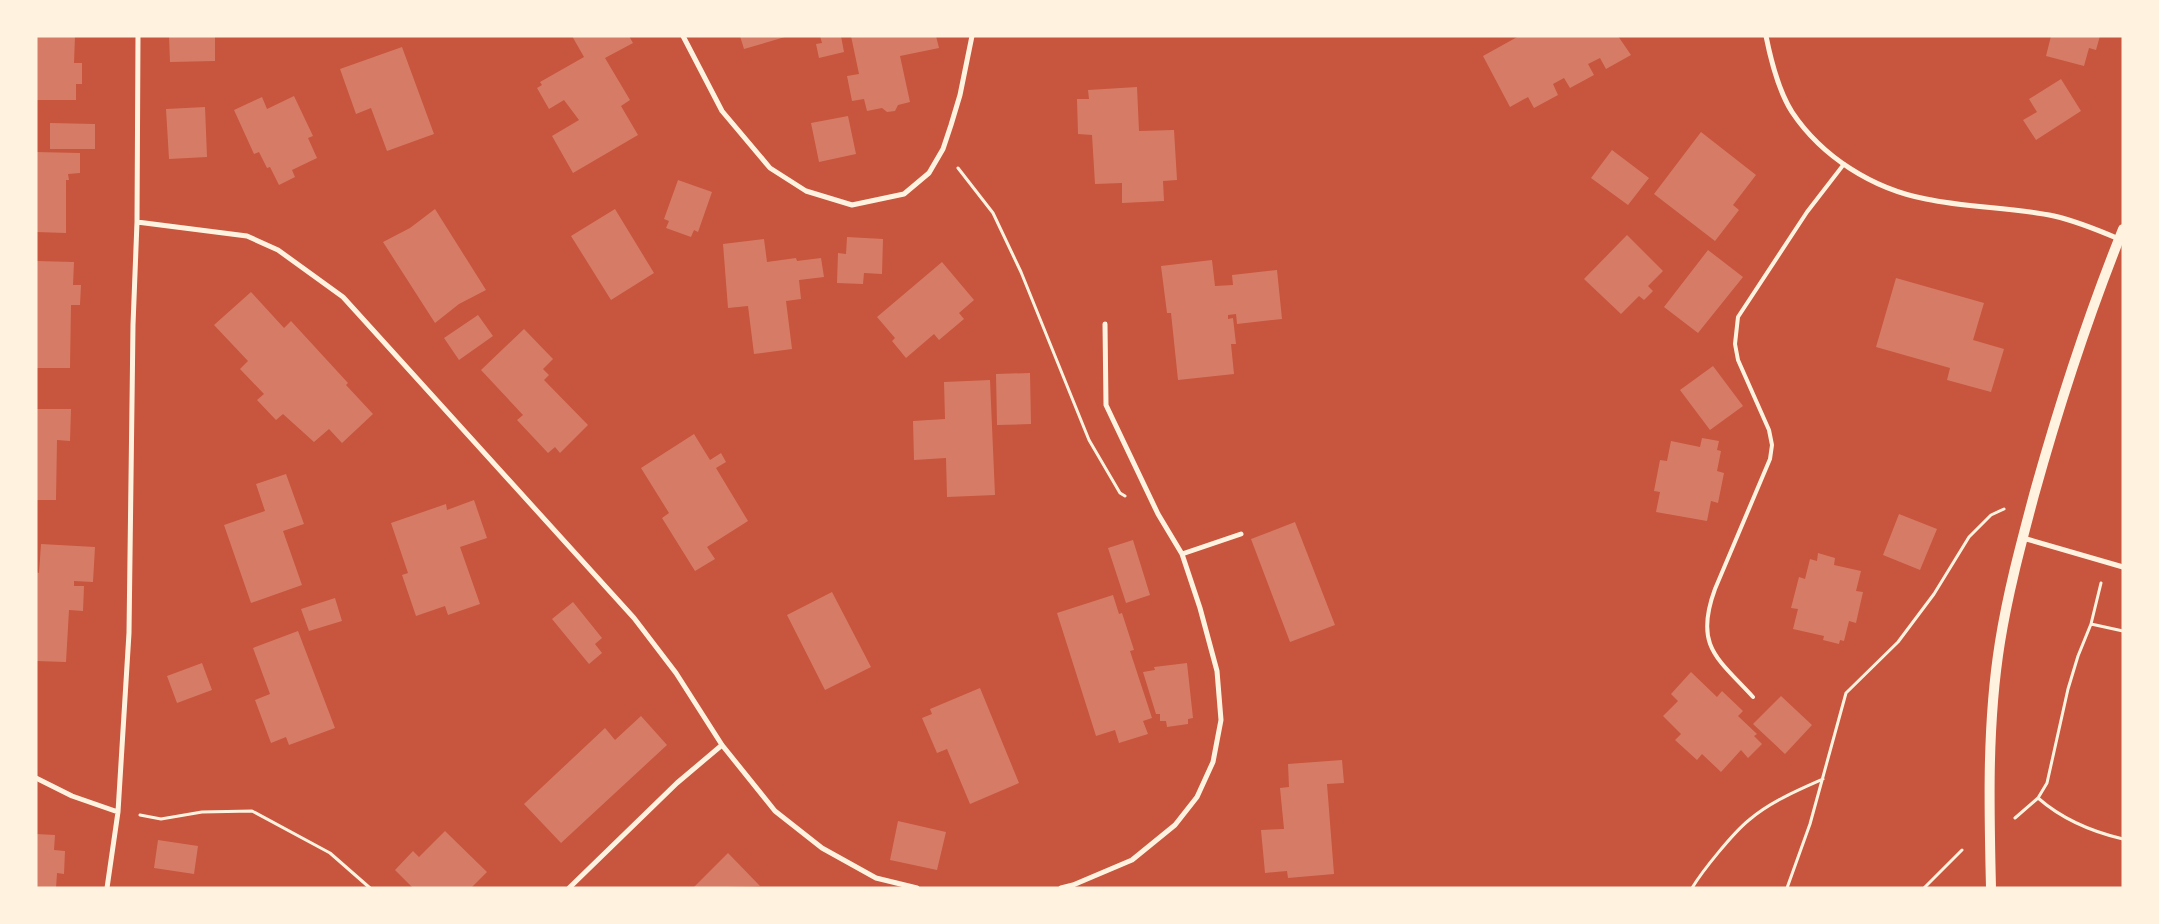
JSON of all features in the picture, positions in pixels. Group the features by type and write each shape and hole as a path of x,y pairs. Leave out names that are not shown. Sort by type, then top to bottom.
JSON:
{"main road":[{"path":"1991,888 1989,801 1992,716 2000,643 2022,538 2050,437 2086,327 2121,234"}],"street":[{"path":"107,888 118,812 129,634 133,325 137,222 138,36"},
{"path":"683,36 722,111 770,168 806,191 852,205 904,194 929,172 943,149 960,95 972,36"},
{"path":"1766,36 1776,75 1791,111 1824,149 1867,179 1924,199 2046,215 2121,234"},
{"path":"137,222 246,236 278,250 343,298 634,618 676,673 722,744 775,811 822,848 876,878 917,888"},
{"path":"1062,888 1074,886 1132,860 1168,831 1197,797 1213,762 1221,720 1217,671 1200,608 1182,554 1158,514 1106,406 1105,324"},
{"path":"1182,554 1241,534"},
{"path":"2022,538 2123,567"},
{"path":"569,888 677,783 722,744"},
{"path":"36,778 72,796 118,812"}],"lane":[{"path":"1753,697 1716,657 1708,642 1705,626 1708,608 1715,589 1770,459 1772,445 1769,430 1738,360 1735,344 1736,323 1748,299 1825,186 1844,164"}],"path":[{"path":"943,149 993,213 1021,272 1089,440 1120,493 1158,514"},
{"path":"1787,888 1810,824 1846,693 1898,642 1934,594 1969,537 1991,515 2004,509 2031,508"},
{"path":"2016,818 2038,798 2047,783 2078,656 2091,624 2102,580"},
{"path":"2091,624 2123,631"},
{"path":"1692,888 1748,820 1786,796 1823,779"},
{"path":"2038,798 2048,806 2098,834 2123,838"},
{"path":"118,812 161,819 202,812 252,811 330,853 370,888"},
{"path":"1924,888 1962,850"}],"building":[{"path":"36,36 75,36 74,63 82,63 82,84 76,84 76,100 36,100"},
{"path":"169,36 215,36 215,61 170,62"},
{"path":"572,36 629,36 633,43 605,58 630,100 621,106 638,135 573,173 552,136 579,120 564,100 549,109 537,88 542,85 540,82 584,57"},
{"path":"740,36 785,36 785,37 744,49"},
{"path":"820,36 841,36 844,52 819,58 816,44 822,43"},
{"path":"851,36 936,36 939,48 900,56 910,102 898,105 895,111 887,112 882,108 867,111 864,99 852,101 847,76 859,74"},
{"path":"1519,36 1618,36 1631,55 1606,69 1600,58 1588,64 1594,75 1570,88 1564,78 1553,84 1558,95 1534,108 1528,97 1510,107 1483,56"},
{"path":"2051,36 2100,36 2096,50 2089,48 2084,66 2046,56"},
{"path":"402,47 434,134 387,151 371,108 356,114 340,69"},
{"path":"2061,79 2081,111 2036,140 2023,120 2037,112 2029,99"},
{"path":"1137,87 1139,131 1174,130 1177,180 1163,181 1164,201 1122,203 1122,183 1095,184 1092,135 1078,134 1077,99 1089,99 1088,90"},
{"path":"294,96 313,136 308,138 317,158 292,170 295,177 279,185 270,167 267,168 259,152 254,154 234,110 262,97 267,109"},
{"path":"205,107 207,157 169,159 166,109"},
{"path":"848,116 856,154 819,162 811,123"},
{"path":"50,123 95,124 95,149 50,149"},
{"path":"1701,132 1756,175 1733,205 1739,210 1715,241 1654,194"},
{"path":"1612,150 1649,178 1628,205 1591,178"},
{"path":"36,152 80,153 80,173 68,174 69,180 66,180 66,233 36,232"},
{"path":"678,180 712,192 698,232 694,230 691,237 666,228 669,221 664,219"},
{"path":"435,209 486,290 459,304 435,323 383,242 410,228"},
{"path":"615,209 654,273 611,300 571,236"},
{"path":"1627,235 1663,271 1648,286 1653,291 1644,300 1639,296 1621,314 1584,279"},
{"path":"847,237 883,239 882,274 864,273 863,284 837,283 838,253 846,254"},
{"path":"764,239 767,262 796,258 797,261 821,258 824,277 799,280 801,299 786,301 792,349 754,354 748,306 728,308 723,244"},
{"path":"1708,250 1743,277 1698,333 1664,307"},
{"path":"1212,260 1215,286 1233,285 1232,275 1277,270 1282,319 1237,324 1236,314 1228,315 1228,319 1233,318 1236,344 1231,344 1234,374 1178,380 1171,313 1167,313 1161,266"},
{"path":"36,261 74,262 73,285 81,285 80,305 71,305 70,368 36,368"},
{"path":"942,262 974,300 959,313 964,319 939,340 934,334 906,358 892,341 895,338 877,317"},
{"path":"1896,278 1984,303 1973,340 2004,349 1991,392 1947,380 1950,368 1876,347"},
{"path":"251,292 284,328 291,321 348,383 346,385 373,414 342,443 329,429 314,442 283,414 276,420 257,400 264,394 240,369 248,361 214,325"},
{"path":"478,315 493,336 459,360 444,338"},
{"path":"524,329 553,359 543,369 549,375 544,380 588,425 560,453 555,447 548,453 517,420 523,415 481,370"},
{"path":"1713,366 1743,406 1710,430 1680,390"},
{"path":"1030,373 1031,424 997,425 996,374"},
{"path":"990,380 995,495 947,497 946,458 914,460 913,421 945,419 944,382"},
{"path":"36,409 71,409 70,441 57,440 56,500 36,500"},
{"path":"694,434 710,460 721,453 726,462 716,468 748,521 707,547 715,559 695,571 662,518 669,513 641,468"},
{"path":"1702,438 1719,441 1717,450 1721,451 1717,471 1724,473 1718,503 1711,501 1707,521 1656,512 1660,492 1654,491 1660,460 1667,461 1671,441 1700,447"},
{"path":"286,474 304,524 283,531 302,585 251,603 224,525 265,511 256,484"},
{"path":"474,500 487,538 460,547 480,604 448,615 445,606 416,616 402,575 408,573 391,523 446,504 447,510"},
{"path":"1899,514 1937,529 1920,570 1883,555"},
{"path":"1295,522 1335,625 1290,642 1251,539"},
{"path":"1133,540 1150,595 1126,603 1108,548"},
{"path":"41,544 95,547 93,582 74,581 74,586 84,586 83,611 69,610 66,662 36,661 36,572 39,573"},
{"path":"1818,553 1835,558 1834,565 1861,571 1856,591 1863,592 1856,623 1849,621 1844,641 1840,640 1839,644 1823,640 1824,636 1793,629 1798,609 1791,608 1799,577 1805,579 1810,559 1817,561"},
{"path":"832,592 871,667 825,690 787,615"},
{"path":"1113,595 1119,614 1122,613 1134,650 1130,651 1152,718 1143,721 1148,734 1119,743 1115,730 1096,736 1057,613"},
{"path":"335,598 342,621 309,631 301,609"},
{"path":"573,602 602,638 595,644 602,653 589,664 552,619"},
{"path":"298,631 335,728 289,745 286,737 271,743 255,700 270,694 253,648"},
{"path":"202,663 212,690 177,703 167,676"},
{"path":"1187,663 1193,718 1188,719 1188,724 1167,727 1166,721 1160,721 1160,714 1156,714 1143,672 1155,670 1154,667"},
{"path":"1691,672 1717,697 1722,691 1743,711 1738,716 1757,734 1754,736 1762,744 1748,758 1741,750 1721,772 1702,754 1697,760 1675,740 1681,734 1663,716 1678,701 1671,694"},
{"path":"980,688 1019,783 970,804 947,749 937,753 922,718 932,714 930,709"},
{"path":"1781,696 1812,725 1785,754 1753,724"},
{"path":"641,716 667,745 561,843 524,804 605,728 615,740"},
{"path":"1342,760 1344,783 1327,784 1334,874 1288,878 1287,871 1265,873 1261,830 1284,829 1280,788 1289,787 1288,764"},
{"path":"898,821 946,832 937,870 890,860"},
{"path":"445,831 487,872 471,888 413,888 395,870 413,851 419,857"},
{"path":"36,834 55,835 54,850 65,851 64,874 57,873 56,888 36,888"},
{"path":"158,840 198,846 194,874 154,868"},
{"path":"728,853 760,886 693,888"}]}
